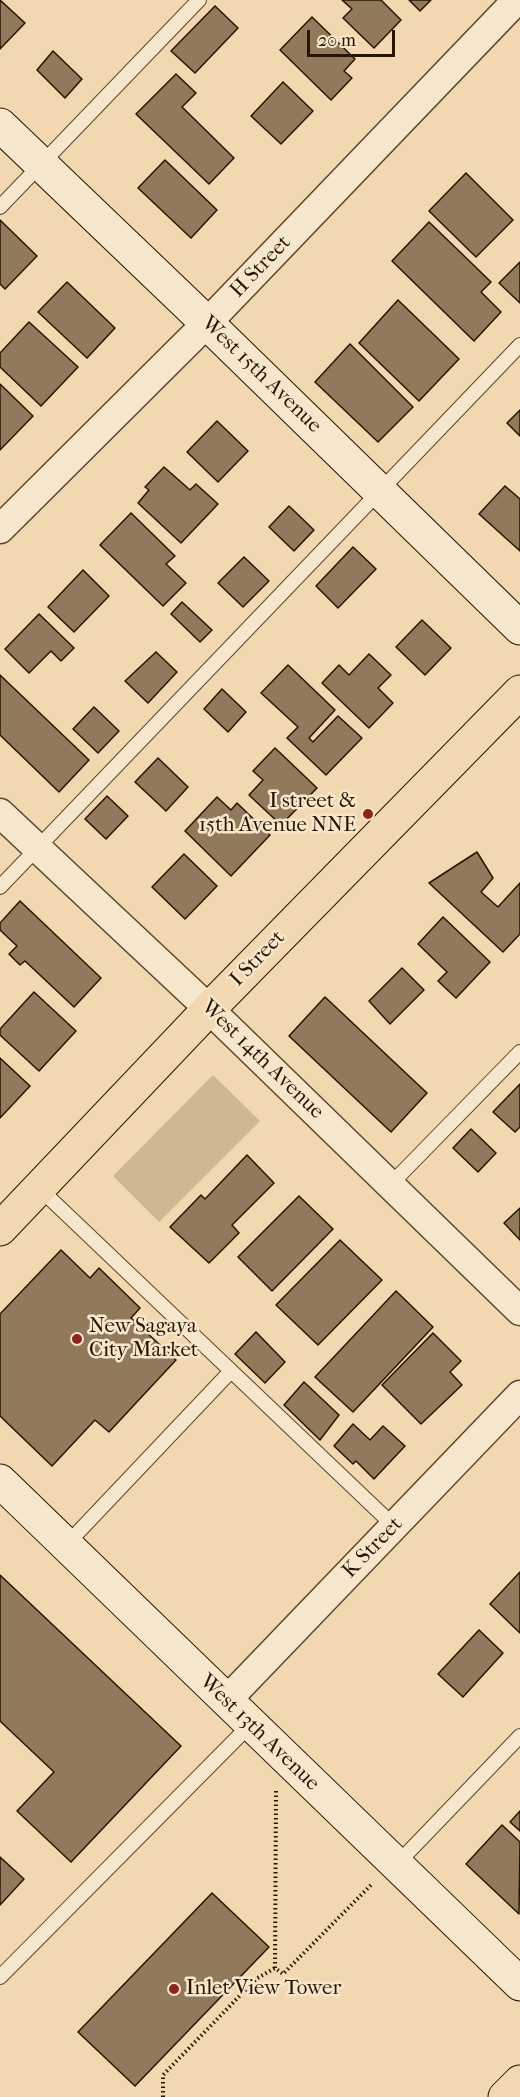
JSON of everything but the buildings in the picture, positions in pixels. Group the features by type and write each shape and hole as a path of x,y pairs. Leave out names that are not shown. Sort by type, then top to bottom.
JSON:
{"main road":[{"name":"I Street","path":"0,1229 209,1009 520,692"},
{"path":"505,2097 520,2082"}],"street":[{"name":"H Street","path":"0,530 207,323 518,0"},
{"name":"West 15th Avenue","path":"0,125 520,628"},
{"name":"West 14th Avenue","path":"0,813 209,1009 520,1311"},
{"name":"K Street","path":"226,1701 520,1395"},
{"name":"West 13th Avenue","path":"0,1481 250,1725 386,1873 520,1984"}],"lane":[{"path":"0,207 198,0"},
{"path":"0,887 520,345"},
{"path":"390,1185 520,1052"},
{"path":"39,1188 394,1527"},
{"path":"66,1545 231,1371"},
{"path":"0,1977 250,1725"},
{"path":"386,1873 520,1736"}],"path":[{"path":"275,1968 276,1784"},
{"path":"275,1968 283,1974 386,1873"},
{"path":"163,2097 163,2075 256,1979 275,1968"}],"shaded area":[{"path":"213,1075 260,1121 159,1222 113,1176"}],"place":[{"name":"I street & 15th Avenue NNE","path":"368,814"},
{"name":"New Sagaya City Market","path":"77,1339"},
{"name":"Inlet View Tower","path":"174,1989"}]}
